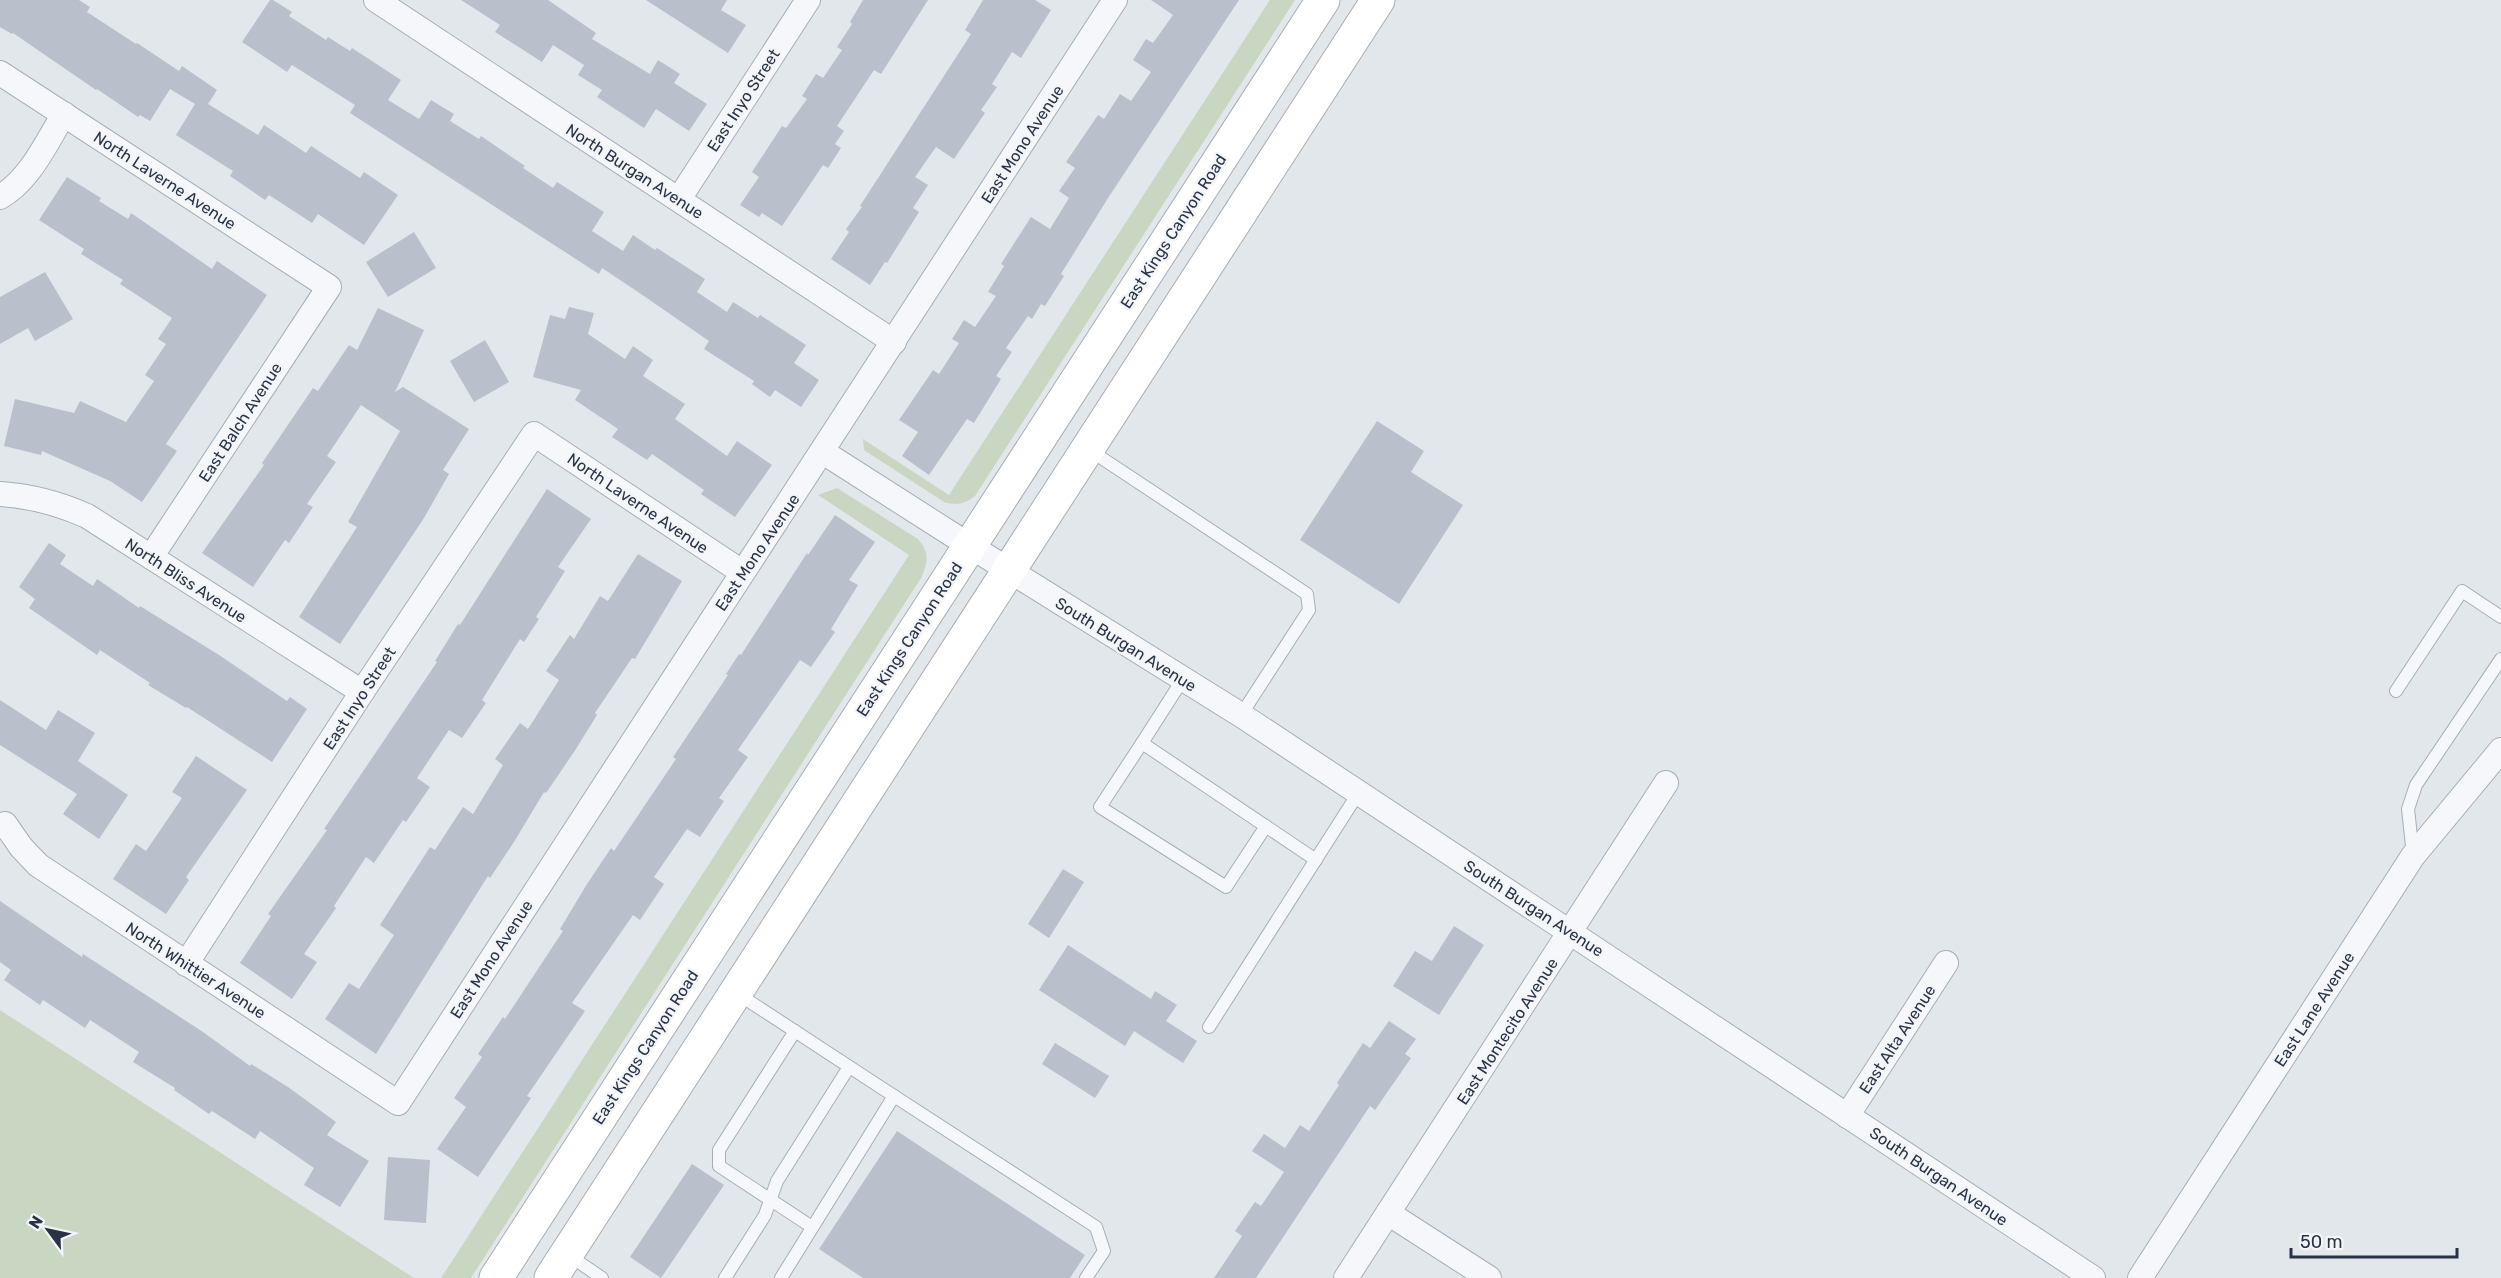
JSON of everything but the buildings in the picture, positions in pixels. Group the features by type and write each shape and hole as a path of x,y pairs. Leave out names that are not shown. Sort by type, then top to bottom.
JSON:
{"main road":[{"name":"East Kings Canyon Road","path":"496,1278 1323,0"},
{"path":"559,1266 1007,570 1378,0"},
{"path":"559,1266 557,1235 565,1208 695,1011 720,930"}],"street":[{"name":"North Burgan Avenue","path":"376,0 894,342"},
{"name":"East Inyo Street","path":"679,199 808,0"},
{"name":"East Mono Avenue","path":"398,1103 1115,0"},
{"name":"North Laverne Avenue","path":"0,73 329,287"},
{"path":"0,197 12,190 24,177 64,114"},
{"name":"East Balch Avenue","path":"151,557 329,287"},
{"name":"East Inyo Street","path":"186,963 362,692 534,434"},
{"name":"North Laverne Avenue","path":"534,434 742,572"},
{"path":"823,452 970,546"},
{"name":"North Bliss Avenue","path":"0,494 28,496 59,504 87,516 362,692"},
{"name":"South Burgan Avenue","path":"970,546 1241,715 2093,1278"},
{"name":"East Lane Avenue","path":"2140,1278 2413,856 2476,783 2501,750"},
{"name":"East Montecito Avenue","path":"1346,1278 1572,932 1666,783"},
{"name":"North Whittier Avenue","path":"5,824 21,848 38,865 398,1103"},
{"name":"East Alta Avenue","path":"1848,1116 1946,963"},
{"path":"1388,1213 1489,1278"}],"lane":[{"path":"1087,448 1307,594 1309,610 1241,715"},
{"path":"2396,691 2462,591 2501,616"},
{"path":"2413,856 2408,809 2416,785 2501,659"},
{"path":"1183,679 1100,807 1226,887 1266,826"},
{"path":"1142,743 1316,860"},
{"path":"1209,1028 1359,792"},
{"path":"735,992 1096,1227 1104,1251 1086,1278"},
{"path":"795,1031 719,1150 719,1166 812,1227"},
{"path":"725,1278 765,1215 777,1181 849,1067"},
{"path":"781,1278 894,1096"},
{"path":"559,1266 602,1278"}],"green space":[{"path":"1270,0 1295,0 975,496 961,504 944,502 864,450 863,439 949,495"},
{"path":"837,488 918,539 925,549 927,558 921,578 471,1278 441,1278 909,555 818,495"},
{"path":"0,1010 414,1278 0,1278"}]}
